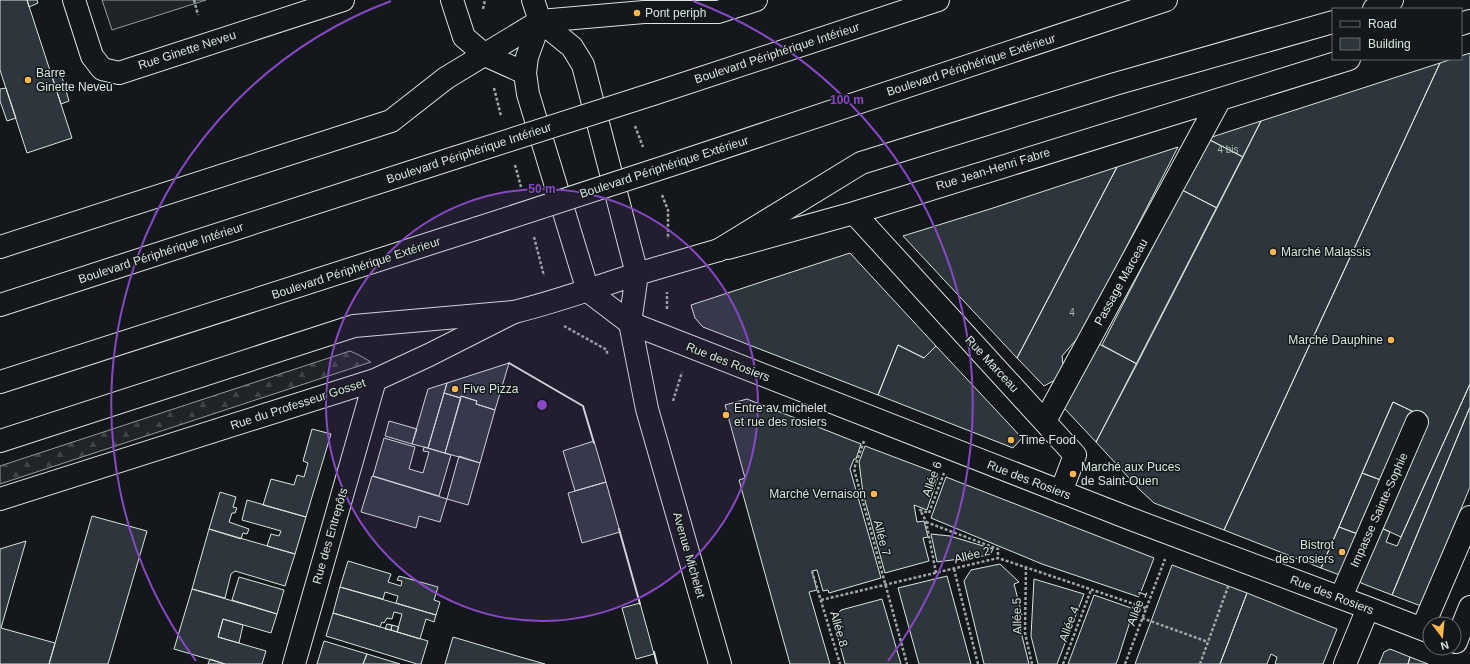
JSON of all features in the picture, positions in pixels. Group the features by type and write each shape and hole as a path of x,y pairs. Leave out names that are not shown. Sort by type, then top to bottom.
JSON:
{"main road":[{"name":"Rue Ginette Neveu","path":"74,0 92,56 102,69 119,73 344,0"},
{"path":"452,0 464,37 485,55 525,73"},
{"path":"533,0 540,21 572,47 583,65 637,274"},
{"path":"0,247 391,121 446,78 540,21 644,12 718,12 756,0"},
{"name":"Boulevard Périphérique Intérieur","path":"0,304 653,94 938,0"},
{"name":"Boulevard Périphérique Extérieur","path":"0,382 277,294 665,167 1166,0"},
{"path":"1376,8 1392,0"},
{"path":"540,21 527,57 525,73 528,94 588,291"},
{"path":"719,250 861,163 1115,84 1332,22"},
{"name":"Rue Jean-Henri Fabre","path":"588,291 637,274 854,213 1345,60"},
{"name":"Passage Marceau","path":"1045,422 1220,99"},
{"name":"Rue Marceau","path":"854,213 1075,455 1061,492"},
{"name":"Avenue Michelet","path":"637,274 630,323 647,410 720,664"},
{"name":"Rue du Professeur Gosset","path":"0,499 375,380 429,355 514,312 588,291"},
{"name":"Rue des Rosiers","path":"588,291 630,323 952,450 1422,629"},
{"path":"0,441 354,326 514,312"},
{"name":"Rue des Entrepôts","path":"294,664 375,380"},
{"name":"Impasse Sainte-Sophie","path":"1341,598 1417,422"},
{"path":"1432,616 1470,517"},
{"path":"1462,637 1470,607"},
{"path":"1345,664 1368,608"}],"path":[{"path":"194,0 198,15"},
{"path":"482,11 485,0"},
{"path":"485,55 504,123"},
{"path":"514,161 522,192"},
{"path":"532,229 550,302 559,323 585,338"},
{"path":"672,405 683,372 677,342"},
{"name":"Allée 7","path":"872,418 854,469 907,664"},
{"name":"Allée 6","path":"936,573 926,521 920,510 929,513 952,450"},
{"path":"926,521 998,549 998,558"},
{"name":"Allée 2","path":"821,600 998,558 1146,608"},
{"name":"Allée 1","path":"1125,664 1165,558"},
{"path":"1200,664 1239,559"},
{"name":"Allée 5","path":"1026,567 1025,633 1032,664"},
{"path":"954,569 978,664"},
{"name":"Allée 8","path":"812,572 840,664"},
{"name":"Allée 4","path":"1063,664 1091,590"},
{"path":"1142,618 1208,642"}],"green space":[{"path":"102,0 206,0 112,30"},
{"path":"350,351 371,362 0,484 0,466"}],"building":[{"name":"Barre Ginette Neveu","path":"0,0 27,0 72,138 27,153 0,70"},
{"path":"27,0 37,0 38,3 29,7"},
{"name":"Marché Dauphine","path":"1470,53 1470,384 1401,537 1377,526 1416,413 1393,402 1321,568 1224,530 1440,63 1449,60 1462,60 1462,56"},
{"name":"Marché Malassis","path":"1440,63 1224,530 1154,503 1096,442 1261,121"},
{"path":"60,70 69,101 61,104 51,73"},
{"path":"6,88 16,118 7,121 0,101 0,89"},
{"path":"1261,121 1243,157 1208,139 1209,138"},
{"path":"1208,139 1243,157 1217,208 1182,190"},
{"path":"1178,147 1082,333 1062,356 1063,365 1055,380 1044,386 1017,358 1117,167"},
{"path":"1117,167 1017,358 903,236 990,209"},
{"path":"1182,190 1217,208 1137,364 1102,345"},
{"path":"850,253 936,346 924,358 898,345 878,395 703,327 695,318 691,305"},
{"path":"1099,344 1137,364 1096,442 1064,408"},
{"path":"898,345 924,358 936,346 1022,438 1013,448 878,395"},
{"path":"509,363 495,410 476,404 477,401 444,393 447,383"},
{"path":"447,383 428,448 412,444 428,389"},
{"path":"1470,384 1470,407 1392,595 1361,583 1357,574 1377,526 1390,532 1386,542 1397,546"},
{"path":"444,393 461,398 445,453 428,448"},
{"path":"461,396 477,401 476,404 495,410 480,463 445,453"},
{"path":"747,399 861,444 856,459 854,459 850,469 881,578 829,593 828,590 823,591 817,570 812,571 817,590 809,592 830,664 790,664 739,480 745,478 725,405"},
{"path":"1393,402 1416,413 1386,482 1362,473"},
{"path":"1470,407 1470,487 1421,606 1392,595"},
{"path":"389,421 417,429 412,444 385,436"},
{"path":"312,429 331,434 306,517 263,505 271,479 294,485 297,475 304,477 308,463 303,461"},
{"path":"384,438 415,447 409,469 423,473 429,452 423,451 424,447 451,455 439,496 373,476"},
{"path":"594,441 606,482 575,491 563,451"},
{"path":"865,446 939,474 927,510 914,505 917,522 924,521 928,537 923,538 929,561 885,573 863,493 859,462"},
{"path":"459,456 480,463 468,505 447,499"},
{"path":"1362,473 1386,482 1363,536 1339,527"},
{"path":"372,476 447,499 440,522 419,516 416,528 361,512"},
{"path":"946,477 1154,558 1139,597 1042,564 931,518"},
{"path":"606,482 620,532 582,543 568,493"},
{"path":"220,492 236,497 233,507 237,508 235,513 232,513 229,522 249,529 247,534 243,533 241,539 209,529"},
{"path":"247,500 306,517 295,554 267,546 271,534 279,536 281,531 242,520"},
{"path":"92,516 147,531 108,664 49,664"},
{"name":"Bistrot des rosiers","path":"1339,527 1363,536 1345,577 1321,568"},
{"path":"209,529 295,554 285,586 235,571 231,574 225,598 192,589"},
{"path":"931,534 950,536 993,549 990,555 937,562"},
{"path":"26,541 1,628 55,643 49,664 0,664 0,549"},
{"path":"348,561 391,574 388,582 401,586 402,581 397,580 399,576 438,587 434,600 440,602 436,615 396,603 398,596 385,592 383,599 340,587"},
{"path":"1000,564 1019,582 1014,584 1022,615 1017,616 1029,664 984,664 964,581 971,570"},
{"path":"1172,565 1247,593 1220,664 1135,664"},
{"path":"947,576 971,664 919,664 898,588"},
{"path":"239,577 284,590 277,614 232,600"},
{"path":"1034,579 1084,594 1057,664 1038,664 1031,636"},
{"path":"340,587 436,615 434,622 426,619 420,639 397,632 402,614 394,612 392,619 387,618 384,623 382,622 380,627 333,613"},
{"path":"192,589 277,614 271,633 223,619 218,637 266,651 262,664 225,664 174,649"},
{"path":"1247,593 1337,629 1323,664 1275,664 1277,657 1271,654 1267,664 1220,664"},
{"path":"1094,595 1134,609 1118,659 1116,664 1068,664"},
{"path":"882,599 901,664 845,664 833,619 841,610"},
{"path":"640,603 654,654 636,659 622,608"},
{"path":"333,613 428,641 421,664 326,636"},
{"path":"223,619 243,625 239,643 218,637"},
{"path":"387,624 392,625 391,630 385,629"},
{"path":"392,625 399,627 397,632 391,630"},
{"path":"453,637 517,656 545,664 445,664"},
{"path":"324,641 367,654 363,664 317,664"},
{"path":"1390,649 1410,657 1408,664 1379,664 1384,652"},
{"path":"367,654 400,664 363,664"},
{"path":"1410,657 1428,664 1408,664"},
{"path":"210,659 225,664 208,664"}],"wall":[{"path":"509,363 583,406 594,443"},
{"path":"619,529 640,604"},
{"path":"654,652 657,664"}],"place":[{"name":"Pont periph","path":"637,13"},
{"name":"Barre Ginette Neveu","path":"28,80"},
{"name":"Marché Malassis","path":"1273,252"},
{"name":"Marché Dauphine","path":"1391,340"},
{"name":"Five Pizza","path":"455,389"},
{"name":"Entre av michelet et rue des rosiers","path":"726,415"},
{"name":"Time Food","path":"1011,440"},
{"name":"Marché aux Puces de Saint-Ouen","path":"1073,474"},
{"name":"Marché Vernaison","path":"874,494"},
{"name":"Bistrot des rosiers","path":"1342,552"}]}
